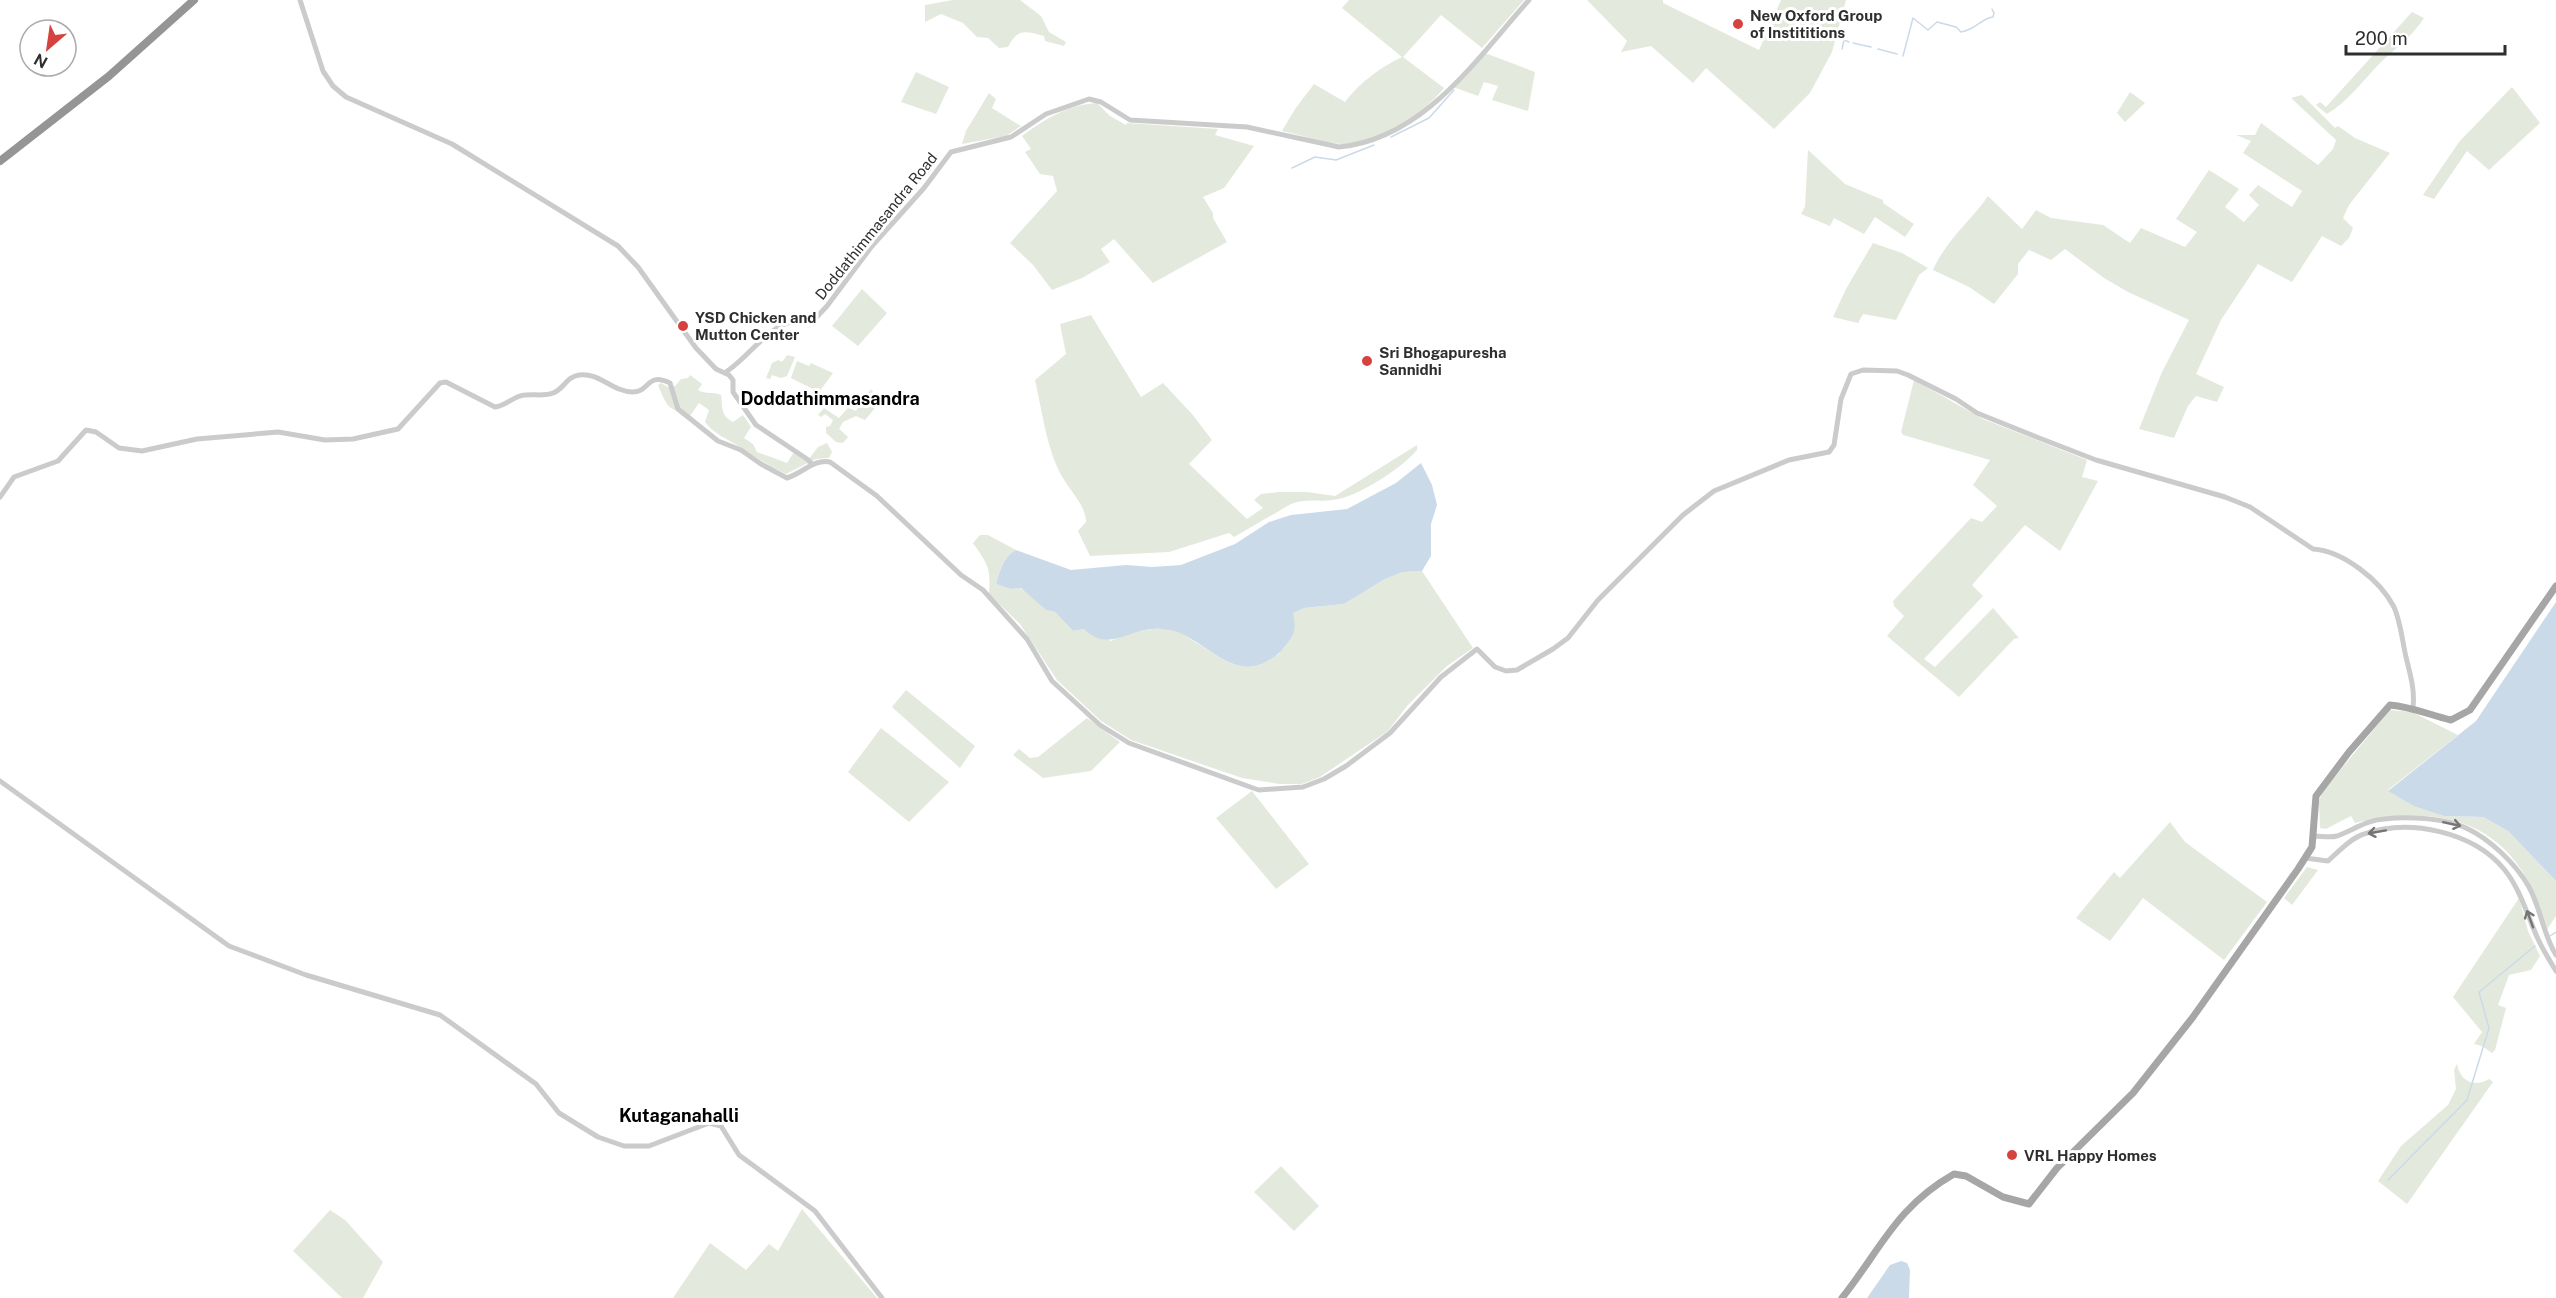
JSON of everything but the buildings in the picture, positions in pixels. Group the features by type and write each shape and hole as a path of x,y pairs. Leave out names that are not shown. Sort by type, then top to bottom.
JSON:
{"highway":[{"path":"0,161 109,76 194,0"}],"main road":[{"path":"1842,1298 1865,1270 1888,1231 1913,1202 1954,1174 1966,1176 2003,1197 2029,1204 2057,1168 2133,1093 2193,1017 2312,847 2316,796 2324,783 2390,705 2413,707 2430,716 2451,720 2470,710 2556,586"}],"street":[{"path":"300,0 323,71 333,86 360,104 452,144 618,246 638,267 708,363 726,372 733,380 733,392 756,425 812,464"},
{"name":"Doddathimmasandra Road","path":"726,372 782,325 800,320 813,321 872,246 924,188 951,152 1011,137 1046,114 1089,99 1101,102 1130,120 1246,127 1292,135 1339,147 1352,146 1381,138 1422,114 1451,86 1528,0"},
{"path":"0,497 14,477 58,461 86,430 96,432 118,448 135,451 197,439 278,432 325,440 353,439 398,429 441,383 452,383 495,407 502,406 519,396 554,393 572,377 580,375 595,377 634,392 652,380 663,380 672,387 678,409 718,441 741,450 760,464 787,478 812,464 830,462 877,496 961,574 983,590 1027,639 1052,681 1101,725 1129,743 1259,790 1303,787 1324,779 1346,766 1390,733 1441,677 1477,649 1495,667 1506,671 1517,670 1553,649 1568,638 1598,600 1683,515 1714,491 1789,460 1829,452 1834,445 1843,391 1851,374 1863,370 1897,371 1956,399 1977,413 2034,436 2124,469 2225,497 2250,507 2313,549 2324,550 2348,561 2380,587 2393,606 2399,620 2415,694 2413,707"},
{"path":"0,781 229,946 306,975 440,1015 536,1084 559,1113 598,1137 625,1146 649,1146 709,1123 721,1126 739,1155 815,1211 882,1298"},
{"path":"2314,836 2335,837 2359,825 2383,819 2431,819 2465,827 2484,839 2511,863 2529,887 2540,914 2546,938 2556,955"},
{"path":"2305,858 2328,861 2363,834 2390,829 2427,830 2466,839 2504,869 2523,898 2538,940 2556,971"}],"shaded area":[{"path":"953,0 1020,0 1041,16 1049,32 1066,42 1064,46 1045,41 1044,36 1023,32 1015,37 1008,47 999,48 988,38 977,37 963,23 941,14 925,22 925,5"},
{"path":"1349,0 1524,0 1482,48 1441,15 1403,57 1444,88 1424,108 1397,127 1368,140 1341,144 1319,141 1282,131 1314,84 1345,102 1371,76 1402,57 1342,8"},
{"path":"1587,0 1663,0 1663,3 1759,50 1781,0 1846,0 1832,52 1810,93 1774,129 1706,68 1693,83 1651,46 1621,52 1627,41"},
{"path":"2412,12 2424,18 2348,98 2327,114 2316,105 2320,102 2326,107"},
{"path":"1485,53 1535,72 1528,111 1492,100 1498,86 1484,82 1478,96 1453,87"},
{"path":"916,72 949,87 936,114 901,102"},
{"path":"2512,87 2540,123 2489,170 2467,151 2434,199 2423,195 2459,142"},
{"path":"2130,92 2145,103 2125,122 2117,113"},
{"path":"989,93 996,99 992,108 1021,126 1006,136 962,144 966,131"},
{"path":"2302,95 2335,128 2338,126 2355,138 2390,153 2349,205 2343,218 2353,228 2349,238 2341,246 2322,236 2292,282 2258,264 2221,320 2196,374 2224,387 2217,402 2196,396 2188,406 2174,438 2139,429 2162,372 2189,320 2128,292 2104,278 2065,249 2051,260 2029,250 2018,264 2018,274 1994,304 1969,287 1933,270 1951,240 1988,196 2022,229 2036,210 2051,218 2103,225 2130,243 2141,228 2185,247 2197,232 2176,219 2209,170 2239,189 2225,207 2244,222 2259,205 2249,195 2258,185 2292,207 2302,191 2243,153 2251,141 2236,135 2255,135 2261,123 2318,165 2333,149 2336,140 2291,98"},
{"path":"1097,103 1110,116 1126,125 1127,123 1218,129 1215,135 1254,146 1224,188 1203,197 1227,242 1153,283 1114,239 1101,249 1110,262 1082,278 1052,290 1033,265 1010,243 1057,191 1053,176 1040,174 1025,152 1031,149 1022,136 1066,110"},
{"path":"1808,150 1845,184 1883,200 1883,203 1914,224 1905,237 1875,217 1864,234 1834,218 1830,226 1801,214 1805,207"},
{"path":"1873,243 1902,253 1928,268 1919,275 1896,320 1863,314 1858,323 1833,317 1846,289"},
{"path":"862,289 887,313 858,346 832,326"},
{"path":"1091,315 1141,397 1163,383 1212,440 1189,464 1247,519 1263,508 1254,500 1261,494 1307,492 1335,496 1417,445 1417,450 1390,473 1354,494 1333,500 1296,502 1234,537 1229,533 1169,552 1090,556 1078,531 1086,522 1085,516 1081,505 1057,468 1035,380 1066,354 1060,324"},
{"path":"787,355 795,357 787,376 781,378 772,375 770,379 766,378 772,363 778,360 782,362"},
{"path":"797,361 809,366 811,363 833,373 819,392 791,378"},
{"path":"690,375 702,384 698,390 721,395 726,417 733,422 743,415 751,427 744,438 753,444 757,452 787,463 794,452 808,460 818,447 827,443 832,452 829,458 816,459 786,474 713,430 705,422 709,410 699,403 690,416 671,408 658,385 661,383 670,388"},
{"path":"1914,380 1983,419 2087,460 2082,477 2098,481 2060,551 2025,525 1972,585 1983,596 1924,659 1935,667 1993,608 2019,638 2014,639 1959,697 1887,636 1904,616 1894,606 1893,601 1971,518 1982,522 1997,506 1973,485 1990,460 1903,435 1901,432"},
{"path":"871,389 880,402 865,420 856,416 843,422 839,429 848,437 843,443 836,442 826,433 826,427 830,426 833,420 825,414 821,417 818,415 824,408 839,418 848,408 856,411"},
{"path":"980,535 988,535 1016,550 1005,560 996,584 1010,589 1020,588 1046,610 1055,612 1073,631 1084,629 1111,641 1144,630 1171,630 1183,634 1226,661 1244,666 1254,665 1279,654 1293,613 1305,608 1344,604 1385,579 1403,572 1422,571 1473,648 1447,666 1407,706 1388,731 1320,777 1302,784 1279,784 1242,778 1131,740 1101,721 1057,680 1020,624 989,594 987,567 973,543"},
{"path":"906,690 975,746 960,768 892,707"},
{"path":"2390,710 2412,712 2458,735 2388,790 2444,816 2483,817 2508,831 2556,881 2556,916 2546,931 2527,879 2511,857 2494,840 2474,828 2452,820 2429,816 2380,818 2355,823 2351,816 2326,829 2320,828 2319,802 2322,792"},
{"path":"1087,718 1120,742 1091,771 1043,778 1013,755 1019,749 1030,758 1038,757"},
{"path":"881,728 949,782 909,822 848,772"},
{"path":"1252,791 1309,864 1276,889 1216,818"},
{"path":"2170,822 2185,842 2267,902 2224,960 2143,898 2110,941 2076,918 2114,872 2120,878"},
{"path":"2307,867 2318,870 2292,905 2284,898"},
{"path":"2519,898 2528,931 2540,956 2531,970 2509,975 2498,1005 2506,1008 2495,1050 2492,1053 2474,1044 2482,1032 2453,997"},
{"path":"2457,1064 2461,1075 2468,1081 2478,1083 2489,1079 2493,1082 2407,1204 2378,1181 2401,1146 2448,1105 2456,1089 2454,1070"},
{"path":"1281,1166 1319,1206 1294,1231 1254,1192"},
{"path":"802,1209 877,1298 673,1298 710,1243 746,1270 769,1244 778,1251"},
{"path":"330,1210 345,1220 383,1262 363,1298 342,1298 293,1251"}],"water":[{"path":"1421,463 1432,485 1437,505 1431,524 1431,556 1422,571 1403,572 1385,579 1344,604 1305,608 1293,613 1294,633 1289,641 1275,656 1255,666 1233,664 1190,638 1173,631 1151,629 1112,639 1103,639 1084,629 1073,631 1055,612 1046,610 1021,588 1010,589 996,584 1005,560 1016,550 1071,570 1126,565 1152,567 1181,565 1235,544 1269,522 1291,515 1347,509 1396,483"},
{"path":"2556,602 2556,881 2508,831 2483,817 2444,816 2414,806 2388,791 2476,721"},
{"path":"1901,1261 1907,1263 1910,1270 1909,1298 1867,1298 1890,1265"}],"waterway":[{"path":"1903,56 1913,18 1928,30 1937,22 1956,27 1961,32 1993,17 1992,9"},
{"path":"1842,49 1844,40 1849,42"},
{"path":"1853,43 1871,47"},
{"path":"1878,49 1897,54"},
{"path":"1391,137 1429,118 1454,90"},
{"path":"1292,168 1315,157 1336,160 1374,145"},
{"path":"2550,936 2556,932"},
{"path":"2388,1180 2467,1100 2489,1028 2479,992 2535,946"}],"place":[{"name":"New Oxford Group of Instititions","path":"1738,24"},
{"name":"YSD Chicken and Mutton Center","path":"683,326"},
{"name":"Sri Bhogapuresha Sannidhi","path":"1367,361"},
{"name":"VRL Happy Homes","path":"2012,1155"}],"district":[{"name":"Doddathimmasandra","path":"830,398"},
{"name":"Kutaganahalli","path":"679,1115"}]}
